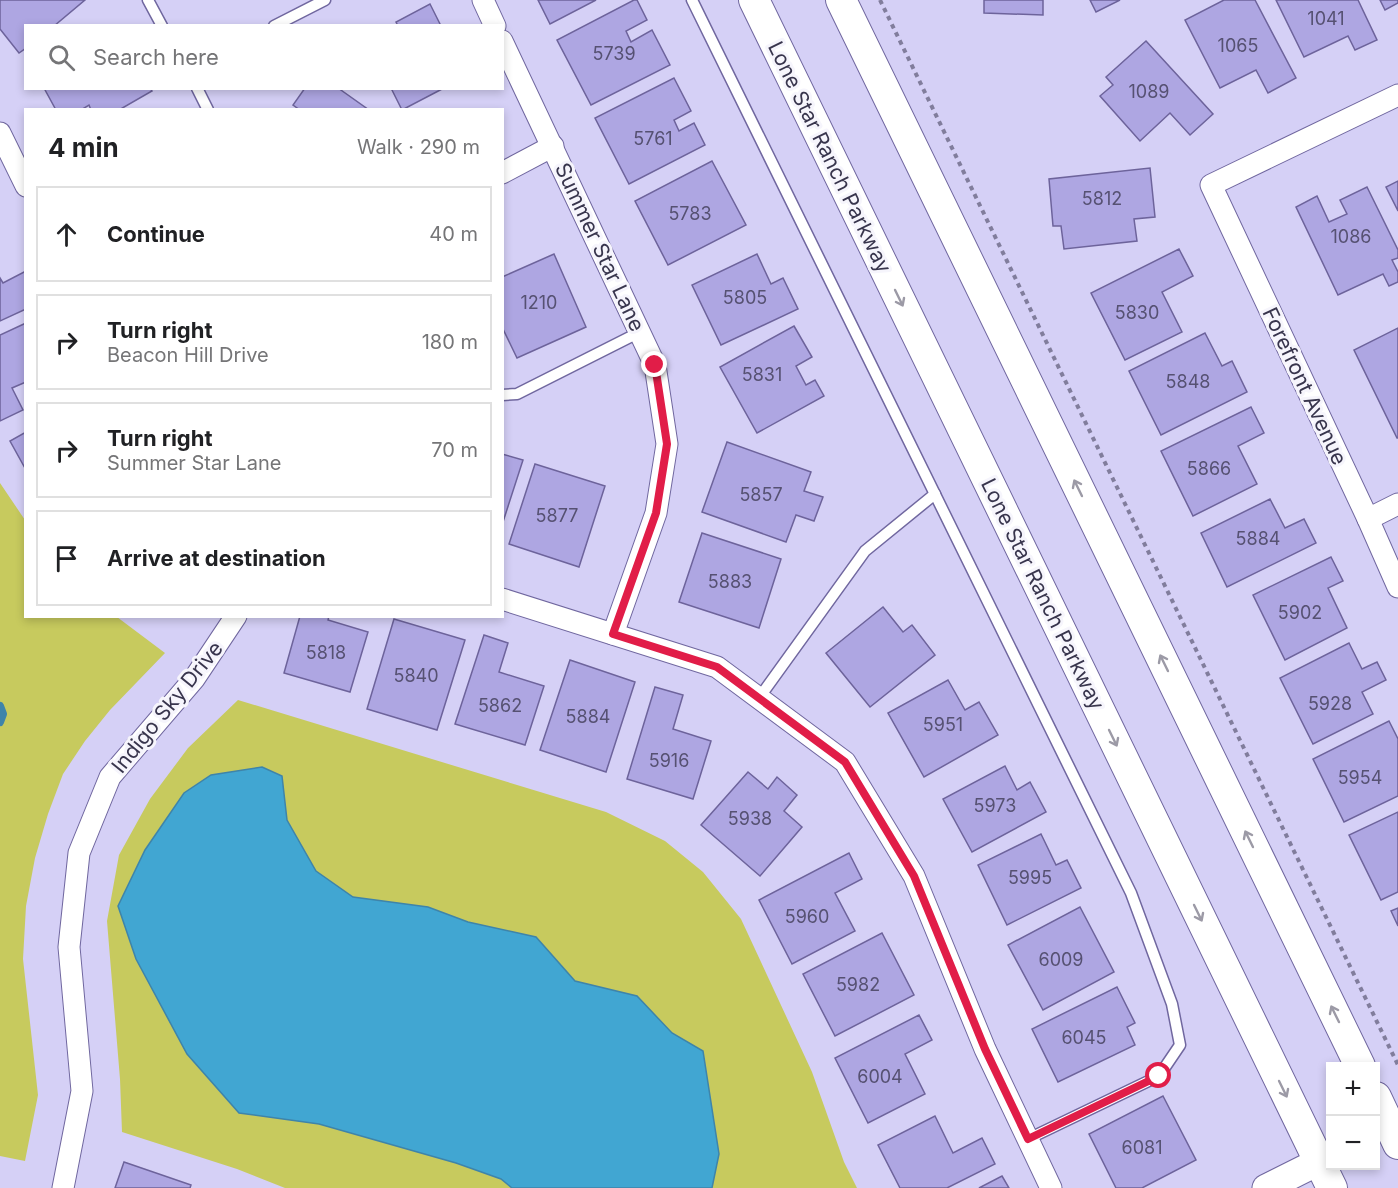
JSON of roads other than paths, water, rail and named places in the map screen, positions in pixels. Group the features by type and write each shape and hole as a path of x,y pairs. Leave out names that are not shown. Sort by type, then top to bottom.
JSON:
{"main road":[{"name":"Lone Star Ranch Parkway","path":"754,0 1325,1159 1332,1188"},
{"path":"841,0 1358,1062"},
{"path":"1380,1110 1388,1135"}],"street":[{"path":"483,0 494,24"},
{"name":"Summer Star Lane","path":"504,45 655,365 667,444 656,513 613,634"},
{"name":"Forefront Avenue","path":"1398,95 1211,185 1398,587"},
{"path":"0,133 24,182"},
{"path":"504,172 553,147"},
{"path":"1368,519 1398,504"},
{"path":"504,600 717,667 845,762 914,876 985,1049 1051,1188"},
{"name":"Indigo Sky Drive","path":"63,1188 82,1090 69,947 79,853 110,777 194,679 235,618"},
{"path":"1266,1188 1325,1159"}],"lane":[{"path":"148,0 161,24"},
{"path":"278,24 324,0"},
{"path":"692,0 1131,894 1172,1004 1180,1046 1159,1076 1028,1139"},
{"path":"198,90 206,108"},
{"path":"504,395 517,394 640,332"},
{"path":"759,698 865,551 935,494"}],"water":[{"path":"262,767 282,776 287,820 316,871 353,897 428,907 468,922 536,937 575,981 637,996 672,1033 703,1051 719,1154 712,1188 512,1188 501,1179 456,1163 319,1124 239,1113 187,1054 136,959 118,906 145,850 184,793 211,775"}],"waterway":[{"path":"0,706 3,714 0,722"}]}
